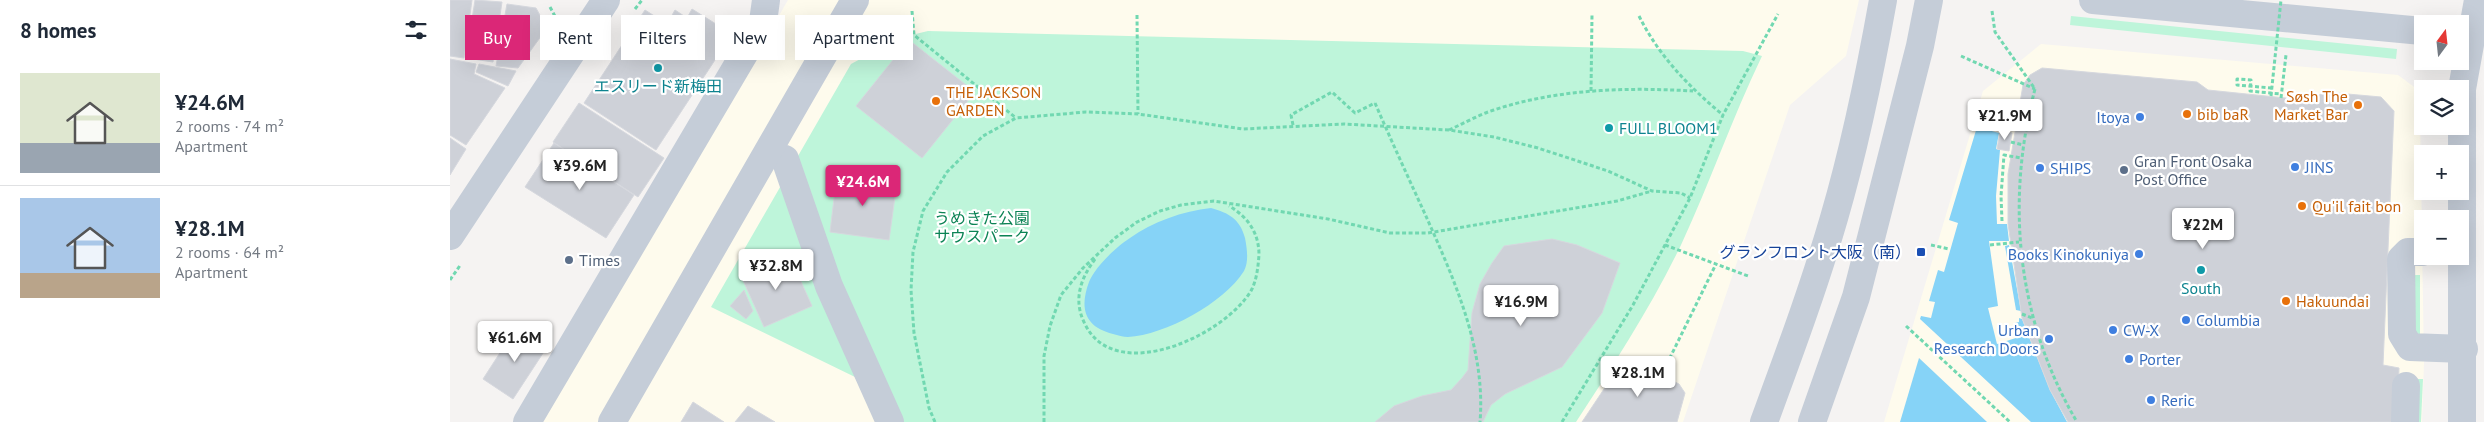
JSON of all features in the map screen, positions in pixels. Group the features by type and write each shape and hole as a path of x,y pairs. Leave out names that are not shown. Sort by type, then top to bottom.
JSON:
{"street":[{"path":"450,236 458,208 606,0"},
{"path":"527,422 763,22 766,0"},
{"path":"1764,422 1805,311 1834,217 1872,65 1883,0"},
{"path":"1812,422 1856,297 1920,46 1929,0"},
{"path":"2093,0 2414,30"},
{"path":"2469,218 2473,199 2462,89 2478,0"},
{"path":"612,422 855,1"},
{"path":"785,159 829,286 890,422"},
{"path":"2414,252 2408,252 2401,259 2402,334 2410,347 2474,337"},
{"path":"2462,422 2474,337 2464,265"},
{"path":"2405,422 2406,386"}],"path":[{"path":"2271,96 2281,0"},
{"path":"912,11 914,35 1016,118"},
{"path":"1992,11 1994,32 2035,89 2021,158 2018,200 2019,242 2032,318 2052,374 2077,422"},
{"path":"1562,422 1633,305 1690,198 1722,115 1778,14"},
{"path":"1137,15 1138,114"},
{"path":"1591,91 1592,15"},
{"path":"1639,16 1650,38 1693,91 1722,115"},
{"path":"2272,88 2254,86 2246,86 2237,85 2237,78 2251,80 2251,85 2250,91 2281,96 2286,55"},
{"path":"1961,56 2035,89"},
{"path":"1449,130 1496,110 1524,102 1591,91 1654,89 1693,91"},
{"path":"1293,125 1291,115 1332,92 1355,113 1375,103 1453,277 1478,369 1481,405 1480,422"},
{"path":"935,422 929,408 914,333 910,290 913,252 922,212 946,172 983,136 1016,118 1086,112 1138,114 1243,129 1293,125 1381,125 1449,130 1494,137 1538,148 1608,172 1652,191 1681,193 1690,198"},
{"path":"2010,142 2023,144"},
{"path":"2002,222 2001,196 2004,155 2021,158"},
{"path":"1044,422 1044,356 1052,319 1061,295 1072,279 1115,238 1137,222 1160,211 1181,204 1202,202 1328,219 1390,233 1428,232 1617,201 1652,191"},
{"path":"1098,254 1086,272 1080,287 1078,307 1088,332 1109,349 1124,352 1142,353 1172,347 1203,332 1228,316 1243,302 1257,276 1259,246 1255,234 1249,221 1227,204"},
{"path":"1990,245 2019,242"},
{"path":"1665,245 1748,276"},
{"path":"1931,245 1949,249"},
{"path":"1661,376 1716,264"},
{"path":"2022,314 2032,318"},
{"path":"1906,326 2010,422"}],"shaded area":[{"name":"うめきた公園 サウスパーク","path":"788,0 1859,0 1846,56 1790,105 1683,422 543,422 753,60 785,60 785,15 779,15"},
{"name":"South","path":"2041,44 2398,75 2414,87 2414,135 2420,135 2421,145 2414,145 2414,200 2421,200 2422,210 2414,210 2414,265 2422,265 2424,363 2422,422 1884,422 1983,91"}],"green space":[{"path":"2071,16 2397,49 2396,59 2070,25"},
{"name":"うめきた公園 サウスパーク","path":"928,31 1743,51 1762,56 1681,245 1632,335 1576,422 878,422 855,377 711,307 851,64 858,60 913,60 913,35"},
{"path":"2420,275 2420,335 2415,335 2413,277"},
{"path":"2415,379 2423,379 2421,422 2414,422"}],"water":[{"path":"1977,127 1999,133 1996,149 2000,150 1996,196 1997,224 2007,224 2009,241 1989,241 1998,306 1988,308 1997,344 2019,337 2015,323 2019,322 2019,318 2022,319 2050,390 2067,422 2031,422 1920,319 1921,316 1931,318 1935,302 1929,301 1938,270 1944,272 1958,223 1949,220"},
{"path":"1211,208 1223,212 1237,221 1245,238 1246,267 1235,283 1223,295 1176,324 1143,335 1128,337 1113,334 1096,327 1090,322 1085,308 1089,282 1096,270 1112,252 1139,232 1158,222 1200,209"},
{"path":"2009,245 2021,311 2016,310 2005,246"},
{"path":"1919,358 1987,422 1900,422"}],"building":[{"path":"450,0 472,0 470,15 465,15 464,58 450,56"},
{"path":"475,0 502,2 500,15 473,15"},
{"path":"507,4 536,8 540,15 540,38 530,51 530,15 505,15"},
{"name":"エスリード新梅田","path":"692,9 702,15 689,15"},
{"name":"エスリード新梅田","path":"645,10 653,15 642,15"},
{"name":"エスリード新梅田","path":"675,10 682,15 672,15"},
{"name":"エスリード新梅田","path":"705,17 715,23 715,60 656,150 584,103 621,47 621,60 705,60"},
{"path":"913,43 975,92 922,158 856,106 893,60 913,60"},
{"path":"450,59 476,64 474,74 505,88 466,145 450,135"},
{"path":"497,60 524,60 518,68 496,66"},
{"path":"479,64 516,71 508,86 476,72"},
{"name":"South","path":"2042,68 2197,82 2208,90 2295,99 2309,100 2325,92 2381,97 2394,111 2383,365 2399,368 2397,422 2068,422 2050,390 2022,318 2008,224 2008,174 2023,85 2030,75"},
{"path":"579,103 664,158 638,197 553,142"},
{"path":"2000,131 2012,133 2009,151 1997,149"},
{"path":"450,138 466,149 450,175"},
{"path":"554,143 634,195 606,238 525,187"},
{"path":"837,174 897,182 889,240 830,232"},
{"path":"1552,239 1577,245 1620,263 1602,313 1562,367 1505,394 1491,405 1483,422 1375,422 1394,406 1422,396 1451,390 1468,370 1472,313 1480,284 1492,263 1504,246"},
{"path":"789,255 812,306 764,327 741,276"},
{"path":"744,290 753,311 746,319 730,306"},
{"path":"516,328 547,347 513,399 483,379"},
{"path":"1625,364 1637,364 1679,384 1685,393 1677,422 1582,422 1614,374"},
{"path":"693,402 724,422 681,422"},
{"path":"748,406 775,422 735,422"}],"place":[{"name":"エスリード新梅田","path":"658,68"},
{"name":"THE JACKSON GARDEN","path":"936,101"},
{"name":"Søsh The Market Bar","path":"2358,105"},
{"name":"bib baR","path":"2187,114"},
{"name":"Itoya","path":"2140,117"},
{"name":"FULL BLOOM1","path":"1609,128"},
{"name":"JINS","path":"2295,167"},
{"name":"SHIPS","path":"2040,168"},
{"name":"Gran Front Osaka Post Office","path":"2124,170"},
{"name":"Qu'il fait bon","path":"2302,206"},
{"name":"グランフロント大阪（南）","path":"1921,252"},
{"name":"Books Kinokuniya","path":"2139,254"},
{"name":"Times","path":"569,260"},
{"name":"South","path":"2201,270"},
{"name":"Hakuundai","path":"2286,301"},
{"name":"Columbia","path":"2186,320"},
{"name":"CW-X","path":"2113,330"},
{"name":"Urban Research Doors","path":"2049,339"},
{"name":"Porter","path":"2129,359"},
{"name":"Reric","path":"2151,400"}]}
